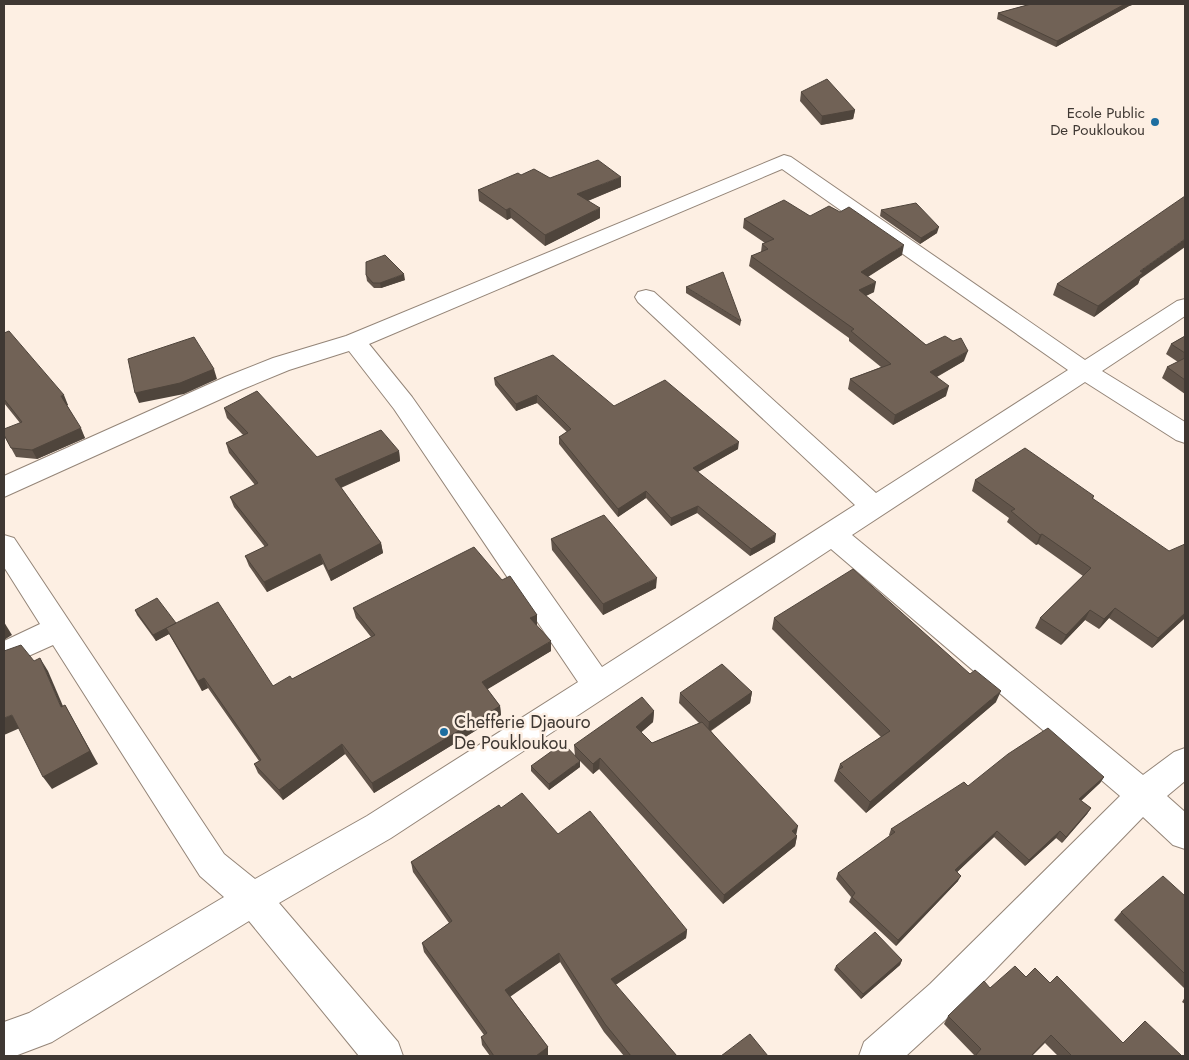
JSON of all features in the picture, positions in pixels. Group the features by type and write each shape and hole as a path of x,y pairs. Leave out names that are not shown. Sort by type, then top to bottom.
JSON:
{"street":[{"path":"4,487 281,364 354,341 784,161 1085,371 1185,434"},
{"path":"646,297 873,506"},
{"path":"4,1041 39,1029 253,899 379,827 831,533 1185,306"},
{"path":"354,341 403,403 597,685"},
{"path":"831,533 1143,795 1185,834"},
{"path":"4,545 212,865 253,899 384,1056"},
{"path":"4,655 59,628"},
{"path":"878,1056 943,997 1143,795 1185,762"}],"building":[{"path":"1031,4 1125,4 1057,41 998,13"},
{"path":"827,79 855,110 822,116 801,92"},
{"path":"598,160 621,177 577,194 600,208 545,235 510,208 506,210 478,190 518,173 521,175 534,169 550,178"},
{"path":"1185,196 1185,239 1140,271 1143,273 1098,306 1057,284"},
{"path":"784,200 810,216 829,206 840,212 849,207 904,245 861,272 876,282 859,290 926,345 945,336 953,341 961,338 968,351 930,372 949,386 895,415 850,379 891,364 851,331 854,329 751,256 768,249 762,244 774,239 744,219"},
{"path":"916,203 939,227 921,238 881,210"},
{"path":"385,255 404,274 380,283 373,283 366,275 366,262"},
{"path":"723,272 741,321 686,287"},
{"path":"9,331 64,395 61,396 81,428 32,450 11,448 4,435 4,429 22,422 4,399 4,333"},
{"path":"1185,336 1185,353 1171,344"},
{"path":"194,337 214,369 180,383 135,393 128,359"},
{"path":"553,355 614,406 665,380 739,442 693,468 776,534 751,549 698,506 671,518 646,491 618,509 559,437 571,429 537,395 516,404 494,378"},
{"path":"1185,358 1185,380 1167,367"},
{"path":"257,391 317,457 381,430 399,451 335,479 381,543 328,571 320,554 264,582 245,556 268,545 230,497 258,483 226,443 248,433 224,408"},
{"path":"1025,448 1094,496 1092,498 1169,551 1185,544 1185,613 1158,638 1115,608 1104,619 1090,610 1066,635 1040,618 1091,568 1042,534 1040,535 1011,511 1015,509 975,480"},
{"path":"604,515 657,578 603,604 551,539"},
{"path":"474,547 502,580 510,576 537,615 530,618 551,641 482,682 500,706 372,783 342,744 279,790 254,764 261,760 204,678 198,681 166,628 218,602 273,686 290,676 292,679 375,635 353,608"},
{"path":"853,569 970,674 975,670 1001,691 870,802 838,770 843,767 840,764 890,731 774,618"},
{"path":"157,598 176,623 153,635 135,610"},
{"path":"21,645 34,661 40,658 61,707 65,705 90,751 43,777 12,715 4,718 4,651"},
{"path":"722,664 752,692 709,722 680,693"},
{"path":"642,697 654,711 636,727 652,743 702,722 798,826 792,831 797,836 724,895 600,758 593,764 574,745"},
{"path":"1048,728 1104,777 1079,799 1091,808 1066,837 1060,831 1029,860 997,831 955,870 961,876 898,940 852,897 855,893 838,873 895,832 891,829 964,782 968,786 1008,754"},
{"path":"563,743 580,761 549,784 531,766"},
{"path":"522,793 558,834 590,811 687,930 611,979 677,1056 631,1056 605,1024 559,953 505,990 548,1047 536,1056 494,1056 481,1037 487,1033 422,943 452,921 411,862 499,805 501,808"},
{"path":"1163,876 1185,896 1185,974 1121,912"},
{"path":"875,932 902,960 863,994 836,966"},
{"path":"1015,966 1026,977 1035,968 1050,983 1057,976 1123,1043 1145,1021 1182,1056 1072,1056 1051,1035 1031,1056 975,1056 981,1049 948,1016 984,981 990,988"},
{"path":"750,1034 768,1056 721,1056"}],"place":[{"name":"Ecole Public De Poukloukou","path":"1155,122"},
{"name":"Chefferie Djaouro De Poukloukou","path":"444,732"}]}
